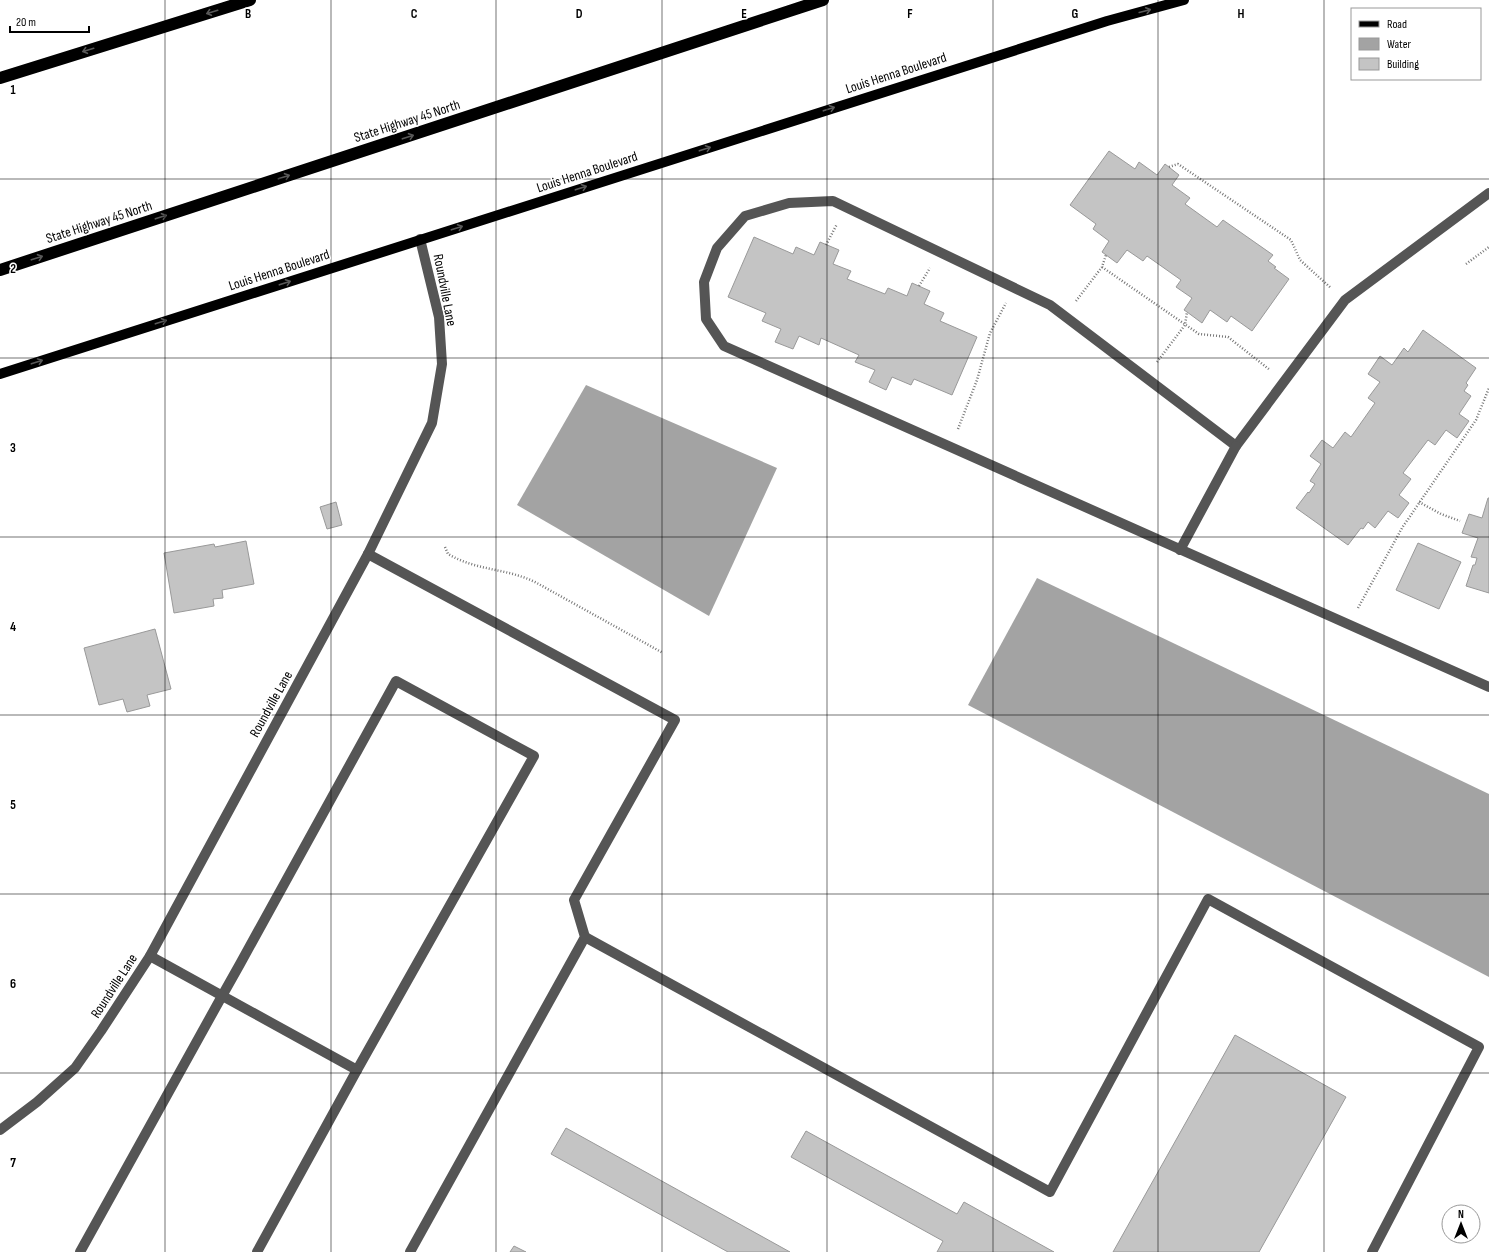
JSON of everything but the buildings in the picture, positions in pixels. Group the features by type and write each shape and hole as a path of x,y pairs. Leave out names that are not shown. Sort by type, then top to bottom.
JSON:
{"highway":[{"path":"0,78 250,0"},
{"name":"State Highway 45 North","path":"0,270 823,0"}],"main road":[{"name":"Louis Henna Boulevard","path":"0,374 1107,21 1184,0"}],"street":[{"path":"1180,550 1236,446 1345,300 1489,193"},
{"path":"1236,446 1050,305 833,201 789,203 745,216 717,248 704,282 706,319 724,346 1489,687"},
{"name":"Roundville Lane","path":"0,1130 37,1102 75,1068 102,1031 150,956 368,554 432,423 442,364 439,325 420,239"},
{"path":"368,554 675,720 574,900 585,937 1050,1192 1208,899 1480,1047 1372,1252"},
{"path":"80,1252 396,681 534,756 356,1070 257,1252"},
{"path":"410,1252 585,937"},
{"path":"150,956 356,1070"}],"path":[{"path":"1169,167 1178,164 1291,240 1300,260 1345,300"},
{"path":"826,245 846,207"},
{"path":"1466,264 1489,247"},
{"path":"1064,316 1102,267 1106,255"},
{"path":"1102,267 1199,334 1228,338 1285,381"},
{"path":"951,448 978,380 990,333 1014,288"},
{"path":"1146,378 1185,325 1187,312"},
{"path":"1349,624 1402,528 1476,420 1489,388"},
{"path":"1419,502 1441,514 1460,521"},
{"path":"445,547 448,554 475,567 524,576 663,653"}],"water":[{"path":"586,385 777,468 709,616 517,505"},
{"path":"1037,578 1489,794 1489,977 968,705"}]}
